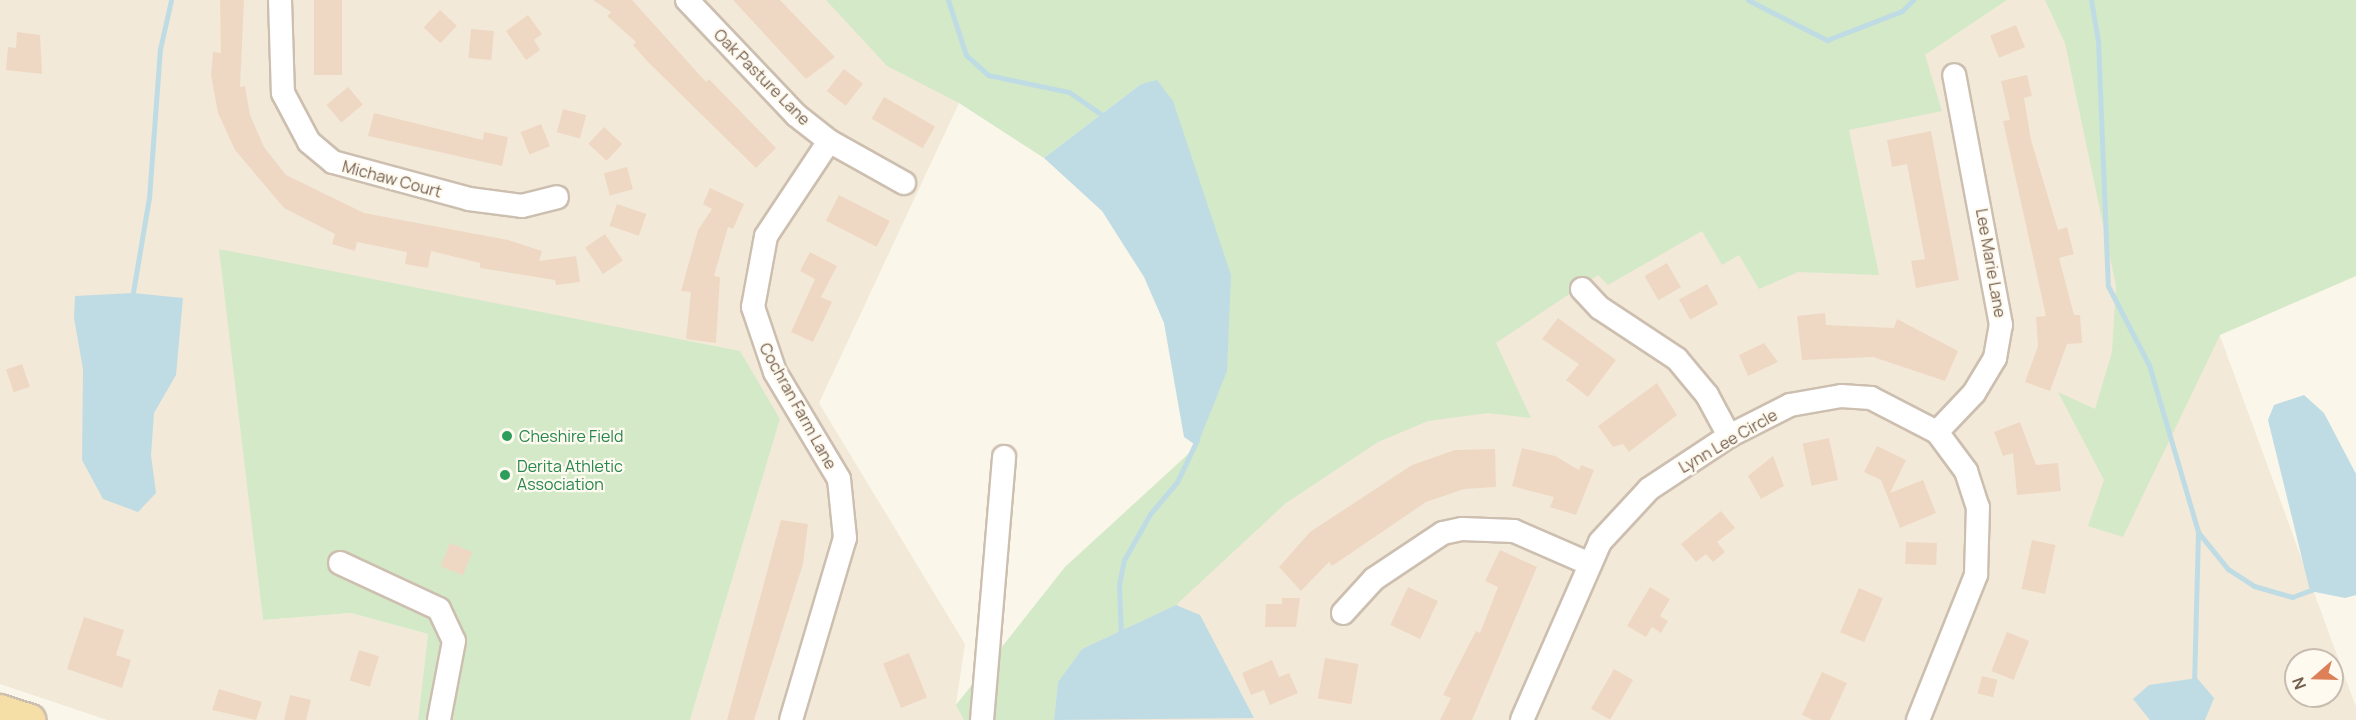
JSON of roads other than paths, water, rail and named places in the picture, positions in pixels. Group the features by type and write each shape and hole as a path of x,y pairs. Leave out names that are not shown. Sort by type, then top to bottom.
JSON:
{"main road":[{"path":"0,710 30,720"}],"street":[{"name":"Michaw Court","path":"280,0 283,93 309,142 333,162 469,199 522,206 557,197"},
{"name":"Oak Pasture Lane","path":"687,0 796,115 829,141 904,183"},
{"name":"Lee Marie Lane","path":"1937,432 1974,393 1990,367 2001,325 1954,75"},
{"name":"Cochran Farm Lane","path":"791,720 845,538 839,479 775,372 753,307 766,237 829,141"},
{"path":"1582,289 1600,308 1677,359 1707,395 1729,436"},
{"name":"Lynn Lee Circle","path":"1522,720 1600,542 1649,489 1729,436 1790,405 1841,396 1871,398 1937,432 1966,471 1978,507 1979,550 1976,575 1918,720"},
{"path":"982,720 1004,457"},
{"path":"1343,613 1374,579 1452,531 1514,531 1590,564"},
{"path":"340,563 439,609 454,641 439,720"}],"water":[{"path":"1157,80 1173,101 1231,275 1227,371 1197,446 1184,437 1164,323 1144,277 1102,211 1044,158 1141,84"},
{"path":"133,293 183,298 176,375 154,413 151,455 156,493 138,512 103,499 82,460 83,369 74,318 75,296"},
{"path":"2304,395 2324,413 2356,474 2356,595 2345,598 2310,591 2268,420 2274,405"},
{"path":"1176,605 1200,615 1254,718 1054,720 1058,682 1082,649"},
{"path":"2197,678 2214,698 2205,720 2150,720 2133,699 2149,685"}],"waterway":[{"path":"132,298 149,198 160,49 171,0"},
{"path":"948,0 966,55 988,75 1069,92 1105,117"},
{"path":"1748,0 1827,40 1902,11 1913,0"},
{"path":"2091,0 2098,41 2108,286 2149,365 2198,532 2194,682"},
{"path":"1121,638 1119,585 1124,560 1150,514 1177,482 1197,440"},
{"path":"2198,532 2228,569 2254,586 2292,597 2314,589"}],"place":[{"name":"Cheshire Field","path":"507,436"},
{"name":"Derita Athletic Association","path":"505,475"}]}
